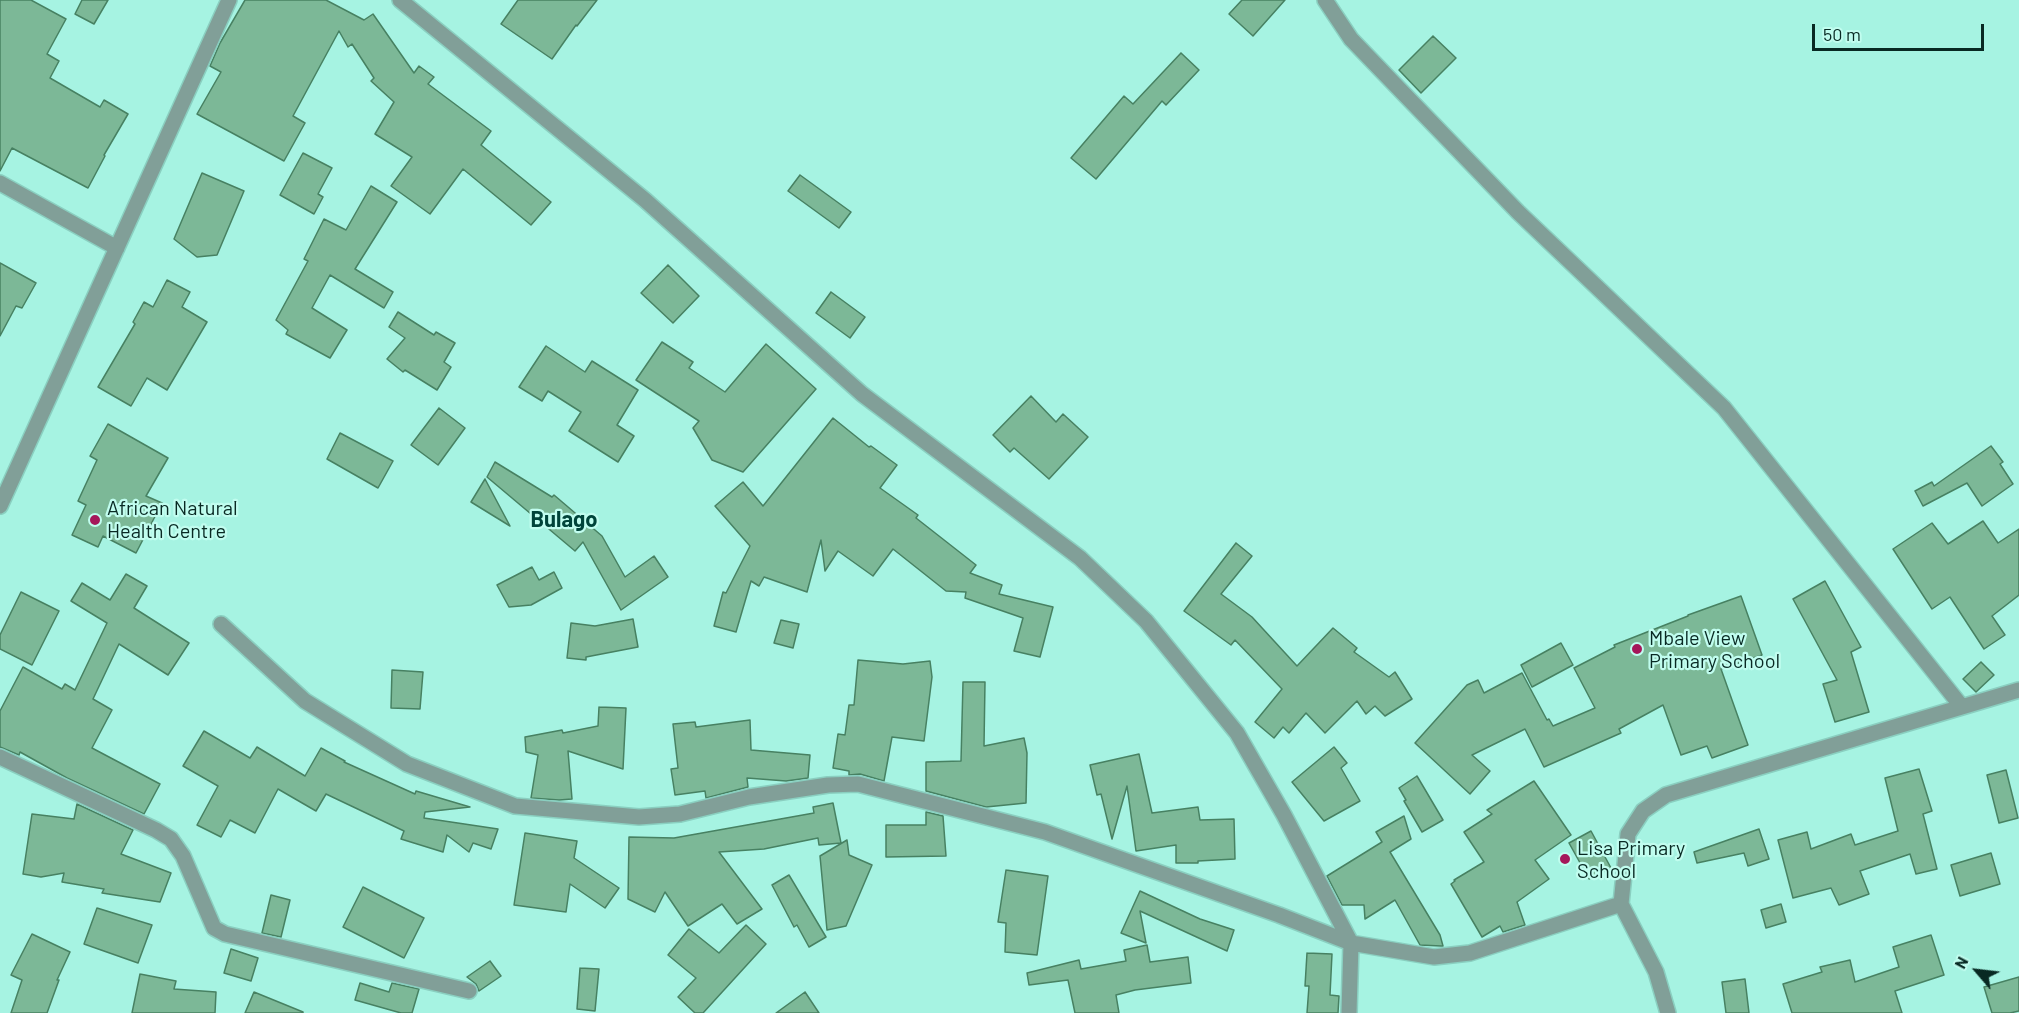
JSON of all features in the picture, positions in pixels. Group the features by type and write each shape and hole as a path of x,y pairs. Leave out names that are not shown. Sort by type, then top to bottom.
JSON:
{"street":[{"path":"0,506 229,0"},
{"path":"400,0 645,200 862,394 1080,558 1146,621 1237,733 1284,814 1351,944 1349,1013"},
{"path":"1325,0 1351,39 1502,195 1724,408 1962,707"},
{"path":"0,183 117,248"},
{"path":"221,624 305,701 408,764 515,806 639,817 680,814 749,797 828,785 858,784 1045,832 1279,915 1351,944 1434,957 1470,953 1621,904"},
{"path":"1668,1013 1656,972 1621,904 1628,834 1643,811 1666,795 2019,690"},
{"path":"0,757 171,839 183,856 214,928 225,934 469,991"}],"building":[{"path":"0,0 31,0 66,19 47,54 59,61 50,78 100,107 104,100 128,114 88,188 12,148 0,171"},
{"path":"82,0 108,0 94,24 75,14"},
{"path":"245,0 326,0 364,20 373,14 414,73 419,66 434,77 428,84 491,131 481,145 551,202 531,225 463,169 430,214 391,186 412,157 375,134 394,102 371,81 374,78 352,44 348,47 339,31 293,116 305,123 284,161 197,114 221,72 210,66 220,43"},
{"path":"518,0 597,0 552,59 501,24"},
{"path":"1242,0 1285,0 1253,36 1229,14"},
{"path":"1433,36 1456,58 1421,93 1399,70"},
{"path":"1181,53 1199,70 1166,105 1162,101 1096,179 1071,158 1124,96 1133,104"},
{"path":"303,153 332,168 318,194 323,197 314,214 280,195"},
{"path":"202,173 244,191 217,255 197,257 174,239"},
{"path":"800,175 851,212 839,228 788,191"},
{"path":"371,186 397,202 355,269 393,292 384,308 330,275 312,308 347,330 330,358 286,334 288,330 276,320 308,261 304,259 324,219 346,230"},
{"path":"0,263 36,283 22,308 16,306 0,336"},
{"path":"668,265 699,296 673,323 641,293"},
{"path":"167,280 190,292 182,307 207,322 167,390 147,378 131,406 98,387 135,324 133,322 144,302 153,307"},
{"path":"831,292 865,317 850,338 816,313"},
{"path":"398,312 434,335 436,332 455,343 444,362 451,367 437,390 405,370 403,372 387,359 405,338 389,327"},
{"path":"662,342 693,362 689,368 725,392 766,344 816,389 743,472 712,460 693,428 699,421 636,380"},
{"path":"546,346 585,372 592,361 638,390 617,425 634,436 618,462 569,431 581,412 548,391 542,401 519,387"},
{"path":"1031,396 1056,422 1063,414 1088,437 1049,479 1014,448 1010,452 993,435"},
{"path":"439,408 465,428 438,465 411,445"},
{"path":"833,418 869,447 871,446 897,465 880,488 918,515 916,518 976,565 970,573 1002,585 999,594 1053,607 1040,657 1014,651 1023,618 965,598 966,592 946,591 893,549 873,576 838,551 825,571 821,540 807,592 764,577 759,586 751,581 736,632 714,626 723,592 726,593 750,546 715,506 743,482 763,506"},
{"path":"108,424 168,458 146,496 162,503 136,553 103,536 98,547 72,535 86,505 78,501 97,460 90,456"},
{"path":"340,433 393,461 378,488 327,459"},
{"path":"1991,446 2003,462 2000,464 2013,484 1982,506 1967,483 1923,506 1915,491 1932,482 1934,486"},
{"path":"495,462 552,497 554,495 602,536 625,577 654,556 668,577 621,610 583,542 575,551 487,477"},
{"path":"485,479 510,526 471,502"},
{"path":"1983,521 1998,543 2019,529 2019,595 1992,616 2005,635 1984,649 1950,597 1932,609 1893,549 1932,523 1948,544"},
{"path":"1236,543 1252,556 1221,594 1252,617 1297,666 1333,628 1357,648 1354,652 1389,677 1395,672 1412,699 1385,716 1375,706 1366,714 1357,701 1325,733 1306,713 1289,733 1283,727 1274,738 1255,722 1282,689 1235,640 1231,645 1184,611"},
{"path":"532,567 539,580 554,572 562,588 531,605 509,607 497,585"},
{"path":"126,574 147,586 134,608 189,643 168,675 119,644 93,699 112,710 92,748 160,784 144,814 67,778 20,752 19,755 0,747 0,711 23,667 62,689 65,684 75,690 107,623 71,601 82,583 110,600"},
{"path":"1825,581 1861,647 1851,652 1869,712 1835,722 1823,684 1837,680 1793,599"},
{"path":"21,592 59,611 32,665 0,649 0,635"},
{"path":"1741,596 1762,655 1721,669 1748,745 1712,758 1707,746 1681,755 1663,705 1619,729 1621,733 1544,767 1525,729 1472,755 1490,771 1470,794 1415,743 1467,685 1478,680 1484,693 1522,673 1547,720 1549,719 1553,726 1595,708 1574,668 1615,647 1614,645"},
{"path":"633,619 638,647 586,657 586,660 567,658 571,623 595,626"},
{"path":"781,620 799,624 793,648 774,643"},
{"path":"1561,643 1573,665 1532,687 1521,665"},
{"path":"858,660 903,664 930,661 932,677 924,741 892,737 884,781 860,774 849,775 849,771 833,768 838,734 845,735 849,705 854,705"},
{"path":"1981,662 1994,675 1976,692 1963,679"},
{"path":"392,670 423,672 420,709 391,708"},
{"path":"963,682 985,682 984,746 1024,738 1027,753 1026,803 986,807 926,791 926,762 961,761"},
{"path":"599,707 626,708 623,769 568,751 572,799 531,798 538,755 526,752 525,737 598,726"},
{"path":"750,720 751,750 810,755 808,778 786,781 747,778 748,787 706,798 705,791 675,795 671,769 678,768 673,724 695,722 696,727"},
{"path":"204,731 250,758 257,747 305,776 321,748 344,762 415,794 416,791 470,807 425,812 424,818 498,829 491,849 473,843 469,852 447,835 443,852 401,839 404,831 326,794 316,811 278,789 255,833 230,820 221,837 197,825 218,786 183,766"},
{"path":"1334,747 1347,763 1341,768 1360,801 1324,821 1292,782"},
{"path":"1139,754 1152,813 1198,807 1200,820 1234,819 1235,859 1176,863 1176,845 1136,851 1127,786 1112,839 1101,794 1097,795 1090,765"},
{"path":"1919,769 1932,811 1923,814 1937,869 1916,874 1910,854 1860,871 1869,894 1839,905 1831,888 1793,898 1778,840 1807,832 1811,849 1851,834 1855,845 1898,831 1885,778"},
{"path":"2006,770 2018,818 1999,823 1987,775"},
{"path":"1417,776 1443,820 1422,832 1399,788"},
{"path":"1534,781 1571,835 1535,860 1549,879 1517,902 1525,925 1503,932 1500,926 1482,937 1451,884 1484,862 1464,832 1492,814 1487,810"},
{"path":"833,803 841,843 819,845 818,838 764,849 719,852 762,909 737,924 722,904 688,926 665,892 655,912 628,899 629,837 674,838 814,813 813,807"},
{"path":"77,804 133,830 121,854 171,873 160,902 102,893 104,889 62,882 64,873 41,877 23,874 32,814 74,819"},
{"path":"926,812 943,816 946,856 886,857 886,825 926,825"},
{"path":"1404,816 1411,839 1390,852 1440,935 1443,946 1420,945 1395,900 1365,919 1364,905 1342,905 1327,876 1382,842 1376,832"},
{"path":"1759,829 1769,859 1748,866 1744,853 1697,863 1694,852"},
{"path":"1591,831 1611,868 1589,879 1569,843"},
{"path":"525,833 577,841 574,858 619,888 605,908 570,884 566,912 514,905"},
{"path":"847,840 849,855 872,865 846,926 827,930 820,856"},
{"path":"1991,853 2000,884 1960,896 1951,865"},
{"path":"1006,870 1048,876 1037,955 1005,952 1006,923 998,922"},
{"path":"789,875 826,937 809,947 797,925 794,927 772,885"},
{"path":"363,887 424,918 404,958 343,927"},
{"path":"1140,891 1200,919 1234,930 1227,951 1140,911 1146,943 1121,933"},
{"path":"271,895 290,900 281,937 262,933"},
{"path":"1781,904 1786,922 1766,928 1761,910"},
{"path":"97,908 152,925 138,963 84,944"},
{"path":"746,925 766,944 703,1013 695,1013 678,997 696,978 668,955 689,929 719,953"},
{"path":"32,934 70,952 57,980 59,980 47,1013 11,1013 22,980 11,975"},
{"path":"1931,935 1944,975 1895,991 1902,1013 1792,1013 1783,984 1822,972 1820,967 1850,960 1855,982 1899,967 1893,947"},
{"path":"1147,945 1150,962 1188,957 1191,983 1135,990 1116,995 1119,1013 1075,1013 1068,980 1029,985 1027,973 1079,960 1081,969 1126,961 1124,950"},
{"path":"231,949 258,958 251,981 224,973"},
{"path":"1307,953 1332,954 1330,995 1339,996 1338,1013 1307,1013 1309,986 1305,986"},
{"path":"490,961 501,976 479,991 476,984 467,977"},
{"path":"580,968 599,969 595,1011 577,1009"},
{"path":"140,974 176,981 174,989 216,992 215,1013 132,1013"},
{"path":"2019,977 2019,1011 1992,1013 1984,987"},
{"path":"1745,979 1749,1013 1726,1013 1722,982"},
{"path":"360,983 389,992 392,983 419,989 412,1013 401,1013 355,1000"},
{"path":"254,992 303,1012 303,1013 245,1013"},
{"path":"805,992 819,1013 776,1013"}],"place":[{"name":"African Natural Health Centre","path":"95,520"},
{"name":"Mbale View Primary School","path":"1637,649"},
{"name":"Lisa Primary School","path":"1565,859"}],"district":[{"name":"Bulago","path":"564,520"}]}
